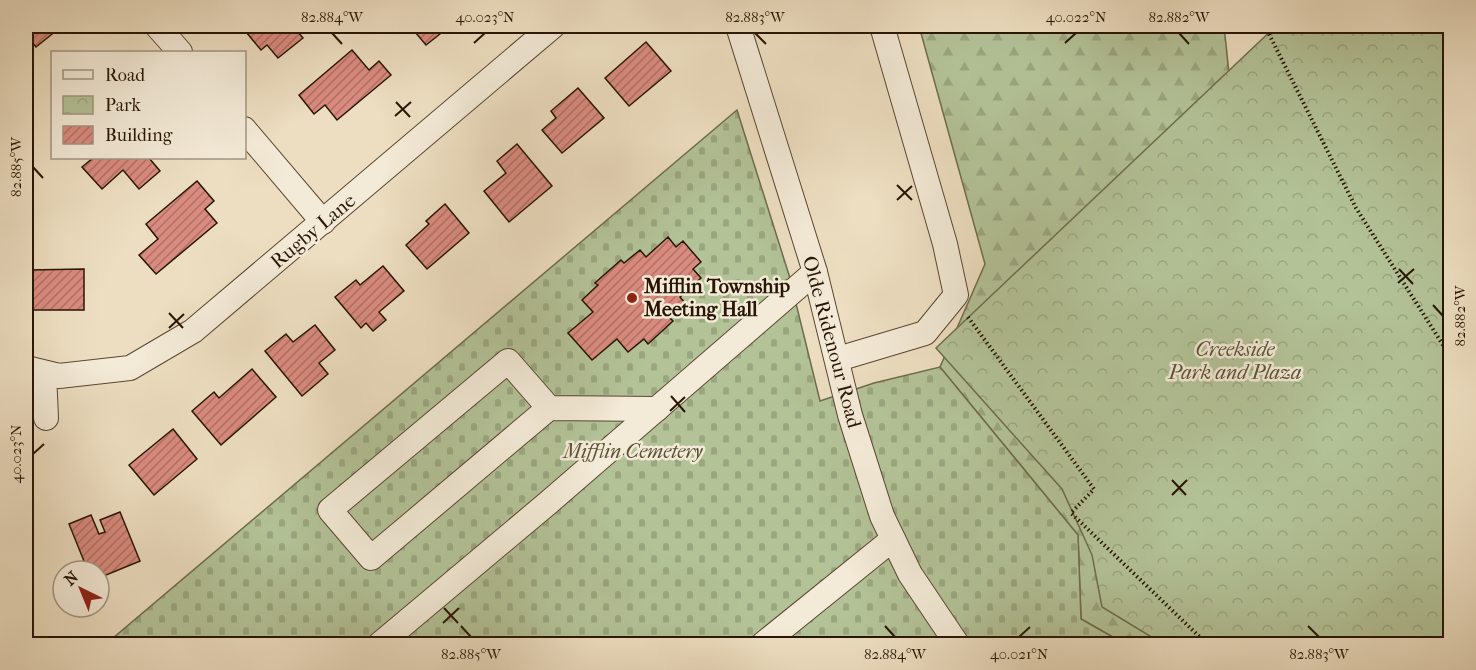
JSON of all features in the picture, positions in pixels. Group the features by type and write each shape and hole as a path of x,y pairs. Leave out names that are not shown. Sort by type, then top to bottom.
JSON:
{"street":[{"path":"157,26 179,51"},
{"name":"Rugby Lane","path":"46,418 35,371 59,376 130,368 194,330 553,26"},
{"name":"Olde Ridenour Road","path":"738,26 815,272 850,415 882,516 910,574 957,645"},
{"path":"838,359 925,333 956,295 945,244 882,26"},
{"path":"246,131 323,222"},
{"path":"380,645 815,272"},
{"path":"549,408 508,361 330,510 371,558 549,408 657,409"},
{"path":"763,645 893,539"}],"path":[{"path":"1265,26 1356,208 1450,356"},
{"path":"952,300 962,308 1094,489 1071,513 1207,645"}],"green space":[{"name":"Creekside Park and Plaza","path":"919,26 1224,26 1233,111 1450,644 1125,644 1081,619 1078,535 940,367 985,264"},
{"name":"Creekside Park and Plaza","path":"1276,26 1450,26 1450,644 1163,644 1102,607 1092,555 1062,489 936,348"},
{"name":"Mifflin Cemetery","path":"737,110 789,275 820,401 874,383 940,367 1078,535 1081,619 1125,644 106,644"}],"building":[{"path":"26,26 62,26 36,47 26,35"},
{"path":"241,26 293,26 303,38 278,58 267,45 261,50"},
{"path":"410,26 450,26 426,45"},
{"path":"646,42 671,71 629,106 605,78"},
{"path":"352,50 369,70 379,61 391,75 337,120 325,105 314,114 299,95"},
{"path":"578,88 604,118 562,153 542,130 556,118 551,111"},
{"path":"517,144 552,186 509,222 484,191 506,173 497,161"},
{"path":"92,159 150,159 160,171 139,189 123,170 102,189 82,167"},
{"path":"197,181 214,201 205,209 217,223 156,274 139,255 158,239 146,224"},
{"path":"445,204 469,233 427,269 406,245 429,224 426,221"},
{"name":"Mifflin Township Meeting Hall","path":"668,237 676,247 683,241 701,262 693,269 701,278 680,297 685,303 669,317 673,321 648,344 644,339 628,352 617,339 592,360 568,333 593,312 582,300 598,285 595,283 621,260 624,263 640,250 646,257"},
{"path":"383,266 404,291 379,312 386,320 373,331 366,323 361,328 335,297 356,280 360,285"},
{"path":"84,269 84,310 28,310 28,270"},
{"path":"315,325 335,350 319,363 328,374 302,396 265,351 286,334 293,342"},
{"path":"252,369 276,397 221,445 192,411 214,392 219,398"},
{"path":"173,429 197,459 154,495 129,465"},
{"path":"120,512 140,561 111,573 111,559 83,559 69,524 91,515 99,534 105,532 100,520"}],"place":[{"name":"Mifflin Township Meeting Hall","path":"632,298"}]}
